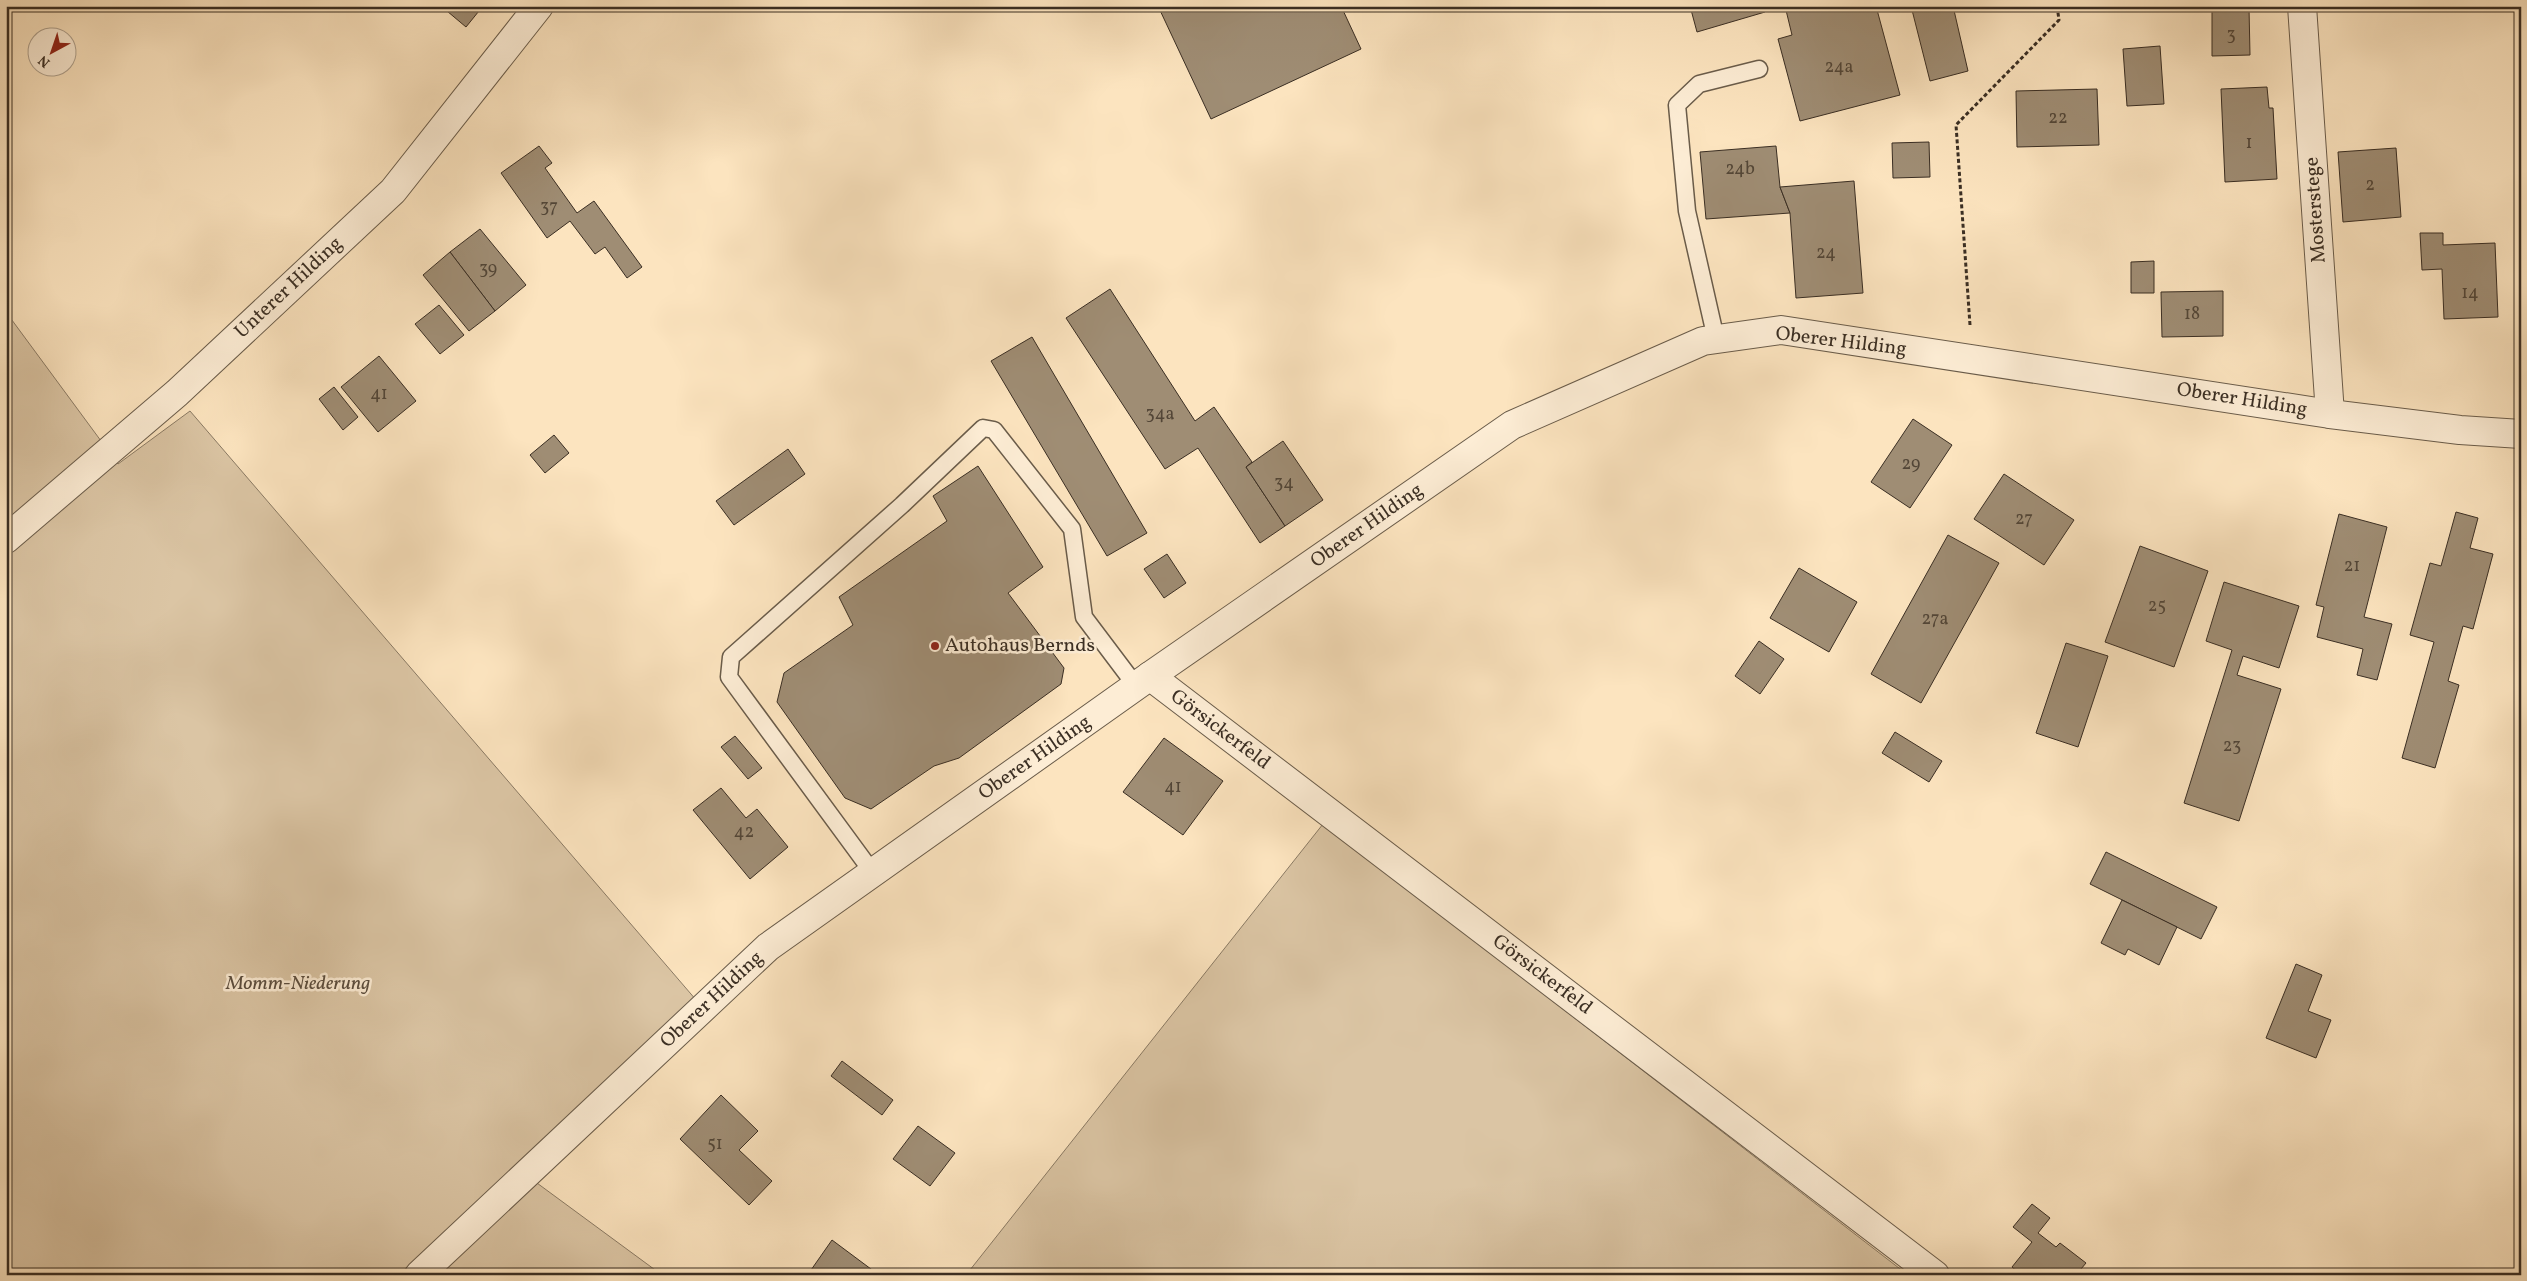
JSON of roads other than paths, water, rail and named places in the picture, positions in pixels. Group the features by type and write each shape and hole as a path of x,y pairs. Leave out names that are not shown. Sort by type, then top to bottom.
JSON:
{"street":[{"name":"Unterer Hilding","path":"6,539 177,392 393,190 539,6"},
{"name":"Mosterstege","path":"2302,6 2330,414"},
{"name":"Oberer Hilding","path":"419,1275 768,947 1143,681 1512,426 1703,340 1781,330 2330,414 2460,430 2521,434"},
{"name":"Görsickerfeld","path":"1143,681 1935,1275"}],"lane":[{"path":"1716,339 1687,212 1677,105 1699,84 1759,69"},
{"path":"873,873 729,677 730,657 902,506 983,428 994,430 1072,528 1084,617 1143,681"}],"place":[{"name":"Autohaus Bernds","path":"935,646"}],"park label":[{"name":"Momm-Niederung","path":"298,984"}]}
